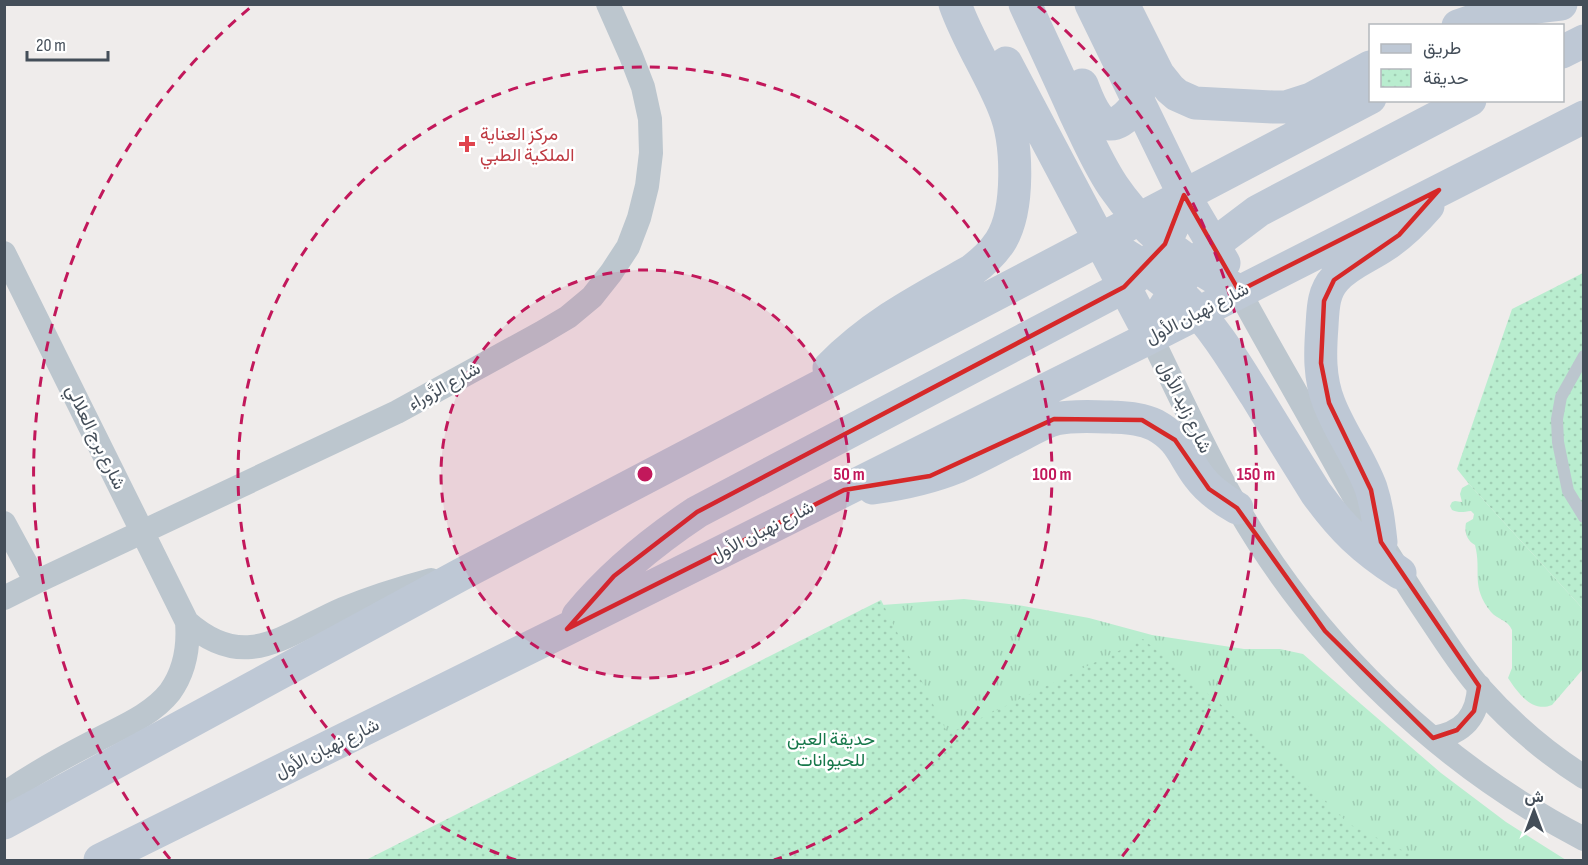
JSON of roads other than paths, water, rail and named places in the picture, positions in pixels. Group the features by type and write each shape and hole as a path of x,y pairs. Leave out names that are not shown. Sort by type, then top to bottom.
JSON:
{"main road":[{"path":"806,393 838,358 875,327 982,262 1001,241 1007,228 1013,200 1014,161 1011,128 1005,109 955,4"},
{"path":"974,4 1100,241 1145,266 1194,278 1215,279 1239,291"},
{"path":"1091,4 1184,195 1194,278 1228,351 1316,494 1345,530 1362,546 1380,561 1400,573"},
{"path":"1123,4 1163,81 1177,95 1195,103 1286,106 1311,99 1369,68"},
{"path":"1464,24 1499,13 1562,4"},
{"path":"1523,24 1562,4"},
{"path":"1026,7 1103,169 1139,219 1145,266"},
{"path":"1026,7 1058,38 1096,115 1101,120 1107,123 1122,121 1138,101"},
{"path":"1564,51 1584,41"},
{"path":"4,823 462,574 1369,99"},
{"path":"1150,337 1161,313 1258,211 1466,102"},
{"name":"شارع نهيان الأول","path":"1194,278 1239,291 1584,117"},
{"path":"1381,542 1371,490 1325,390 1321,363 1324,301 1334,280 1342,272 1399,235 1427,207 1439,190"},
{"path":"567,629 614,576 640,553 697,512 1145,266 1177,220 1184,195"},
{"name":"شارع زايد الأول","path":"1145,266 1150,337"},
{"name":"شارع نهيان الأول","path":"100,861 1150,337"},
{"path":"844,490 873,488 930,476 957,467 1043,424 1065,417 1088,416 1136,419 1160,428 1175,440 1209,489 1222,500 1237,508"}],"street":[{"name":"شارع الزَّوراء","path":"4,598 397,412 541,333 568,317 592,297 612,273 628,247 639,218 647,186 651,153 650,119 643,87 608,4"},
{"name":"شارع برج العلالي","path":"4,253 188,621 206,636 228,645 243,648 259,647 274,643 344,609 373,598 432,580 462,574"},
{"path":"1239,291 1381,542 1452,650 1504,714 1560,762 1584,777"},
{"name":"شارع زايد الأول","path":"1150,337 1237,508 1264,551 1325,631 1395,705 1433,738 1500,789 1535,812 1584,839"},
{"path":"4,523 36,582"},
{"name":"شارع برج العلالي","path":"4,794 51,764 147,713 159,703 169,692 183,666 187,651 188,621"},
{"path":"1433,738 1446,736 1467,722 1478,699 1479,686"}],"lane":[{"path":"1584,356 1561,397 1557,419 1558,442 1568,491 1584,517"}],"place":[{"name":"مركز العناية الملكية الطبي","path":"467,144"}],"park label":[{"name":"حديقة العين للحيوانات","path":"831,750"}]}
